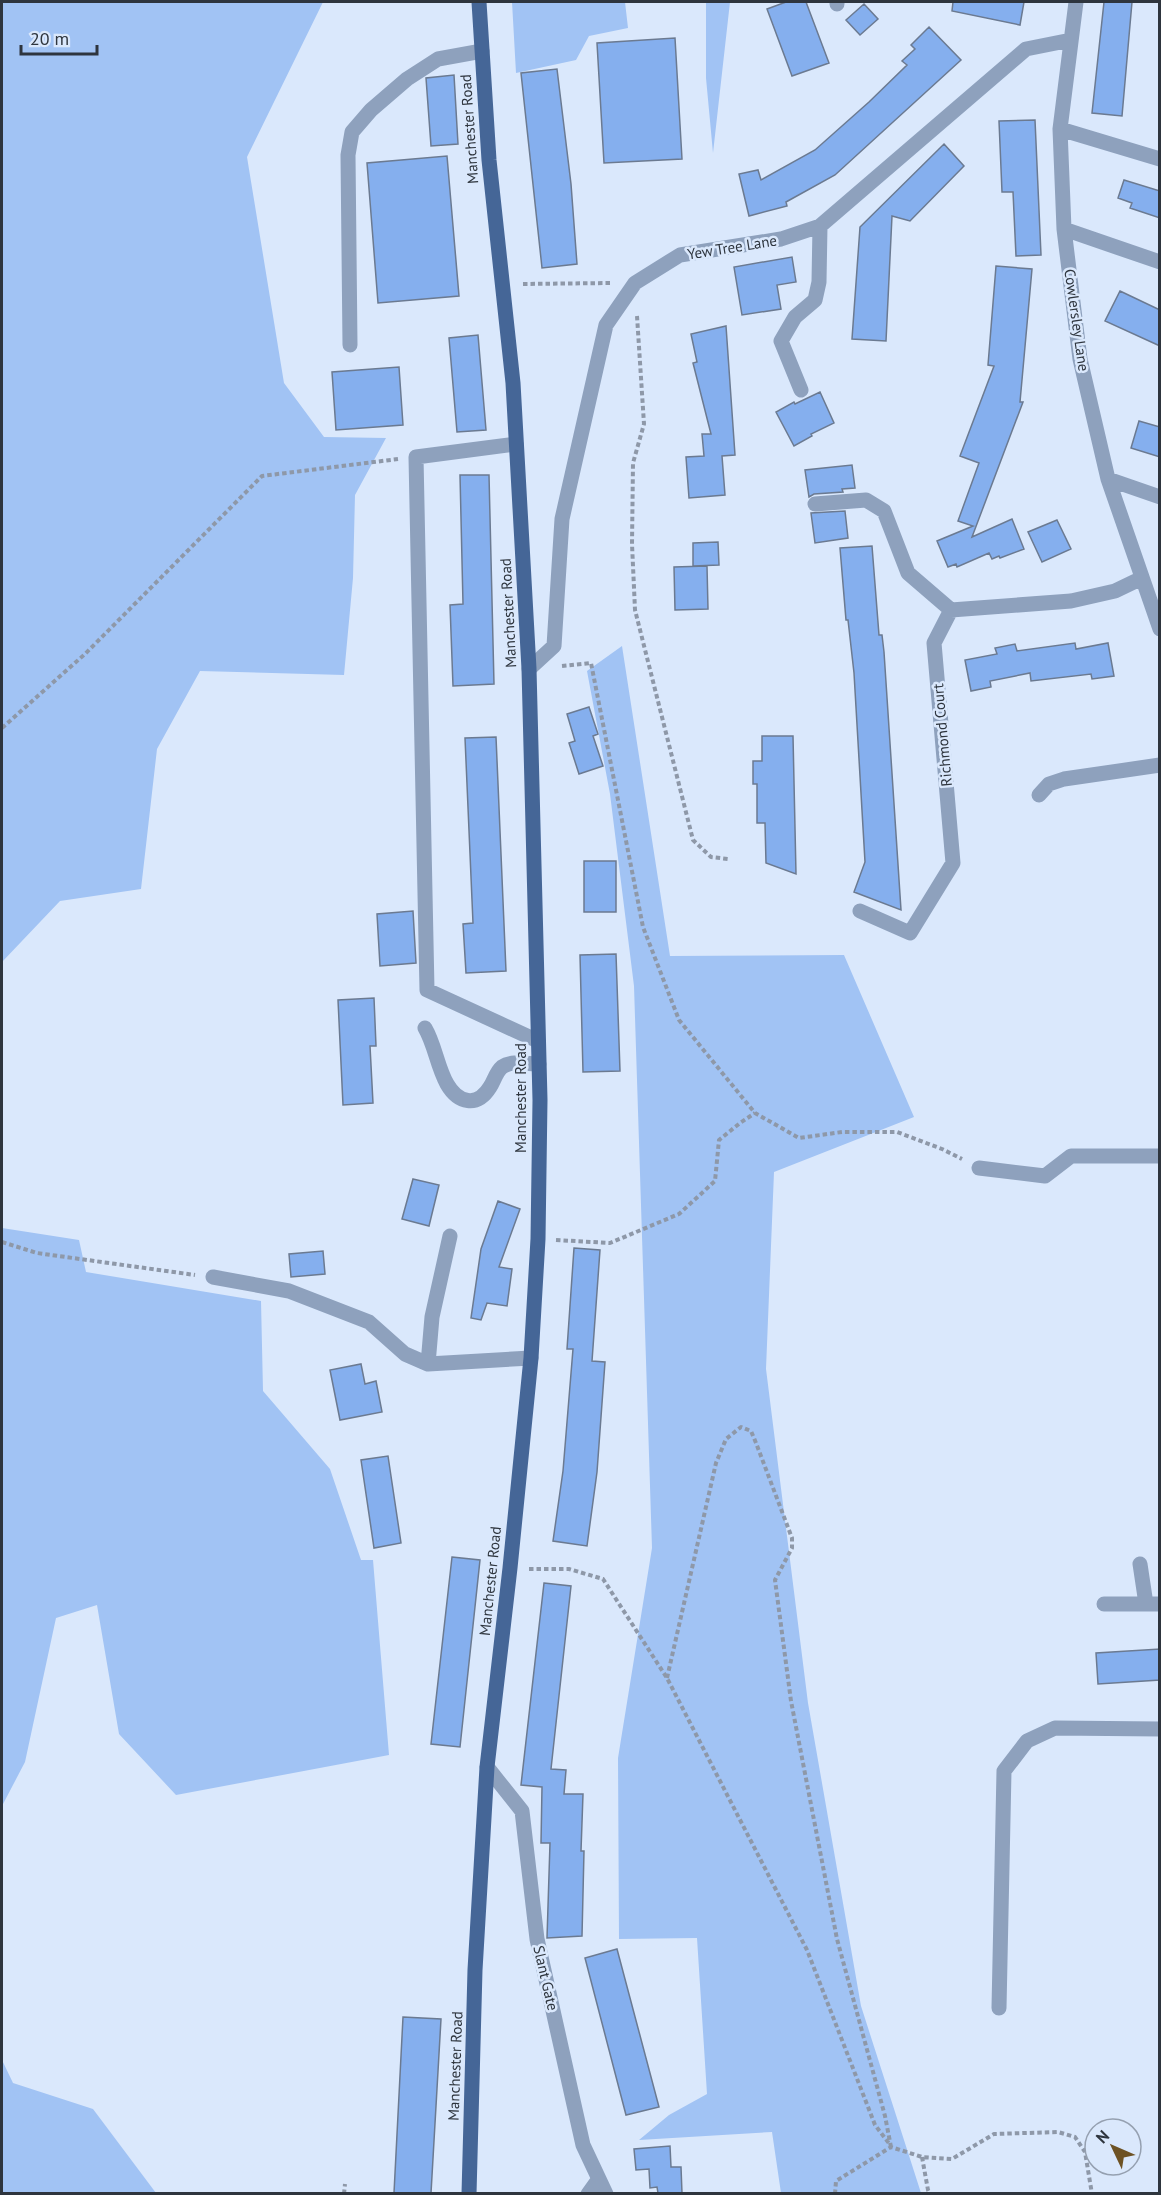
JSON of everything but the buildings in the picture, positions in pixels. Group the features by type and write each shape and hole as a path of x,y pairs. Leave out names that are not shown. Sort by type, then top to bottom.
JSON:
{"main road":[{"name":"Manchester Road","path":"469,2193 475,1970 487,1767 531,1358 538,1239 539,1064 529,669 513,383 489,160 479,2"}],"street":[{"name":"Cowlersley Lane","path":"1076,2 1060,129 1064,229 1080,359 1108,479 1160,629"},
{"name":"Yew Tree Lane","path":"529,669 554,646 562,519 606,325 634,283 680,255 781,239 820,226 1026,50 1071,40"},
{"path":"350,345 348,155 352,132 371,110 407,79 438,59 482,51"},
{"path":"1060,129 1160,159"},
{"path":"801,390 781,341 795,317 815,300 819,282 820,226"},
{"path":"1064,229 1160,262"},
{"path":"516,444 416,457 427,990 538,1041"},
{"path":"1108,479 1160,497"},
{"path":"815,504 866,500 884,512 908,573 951,610 1071,601 1115,591 1142,578"},
{"name":"Richmond Court","path":"860,911 910,933 953,863 934,643 951,610"},
{"path":"1039,795 1049,784 1064,779 1160,765"},
{"path":"425,1028 433,1042 446,1082 456,1097 467,1101 480,1099 490,1089 504,1066 514,1063 539,1064"},
{"path":"979,1168 1045,1176 1071,1156 1160,1156"},
{"path":"428,1364 432,1317 450,1236"},
{"path":"213,1277 289,1291 369,1322 405,1354 428,1364 531,1358"},
{"path":"1104,1604 1153,1604 1140,1564"},
{"path":"999,2008 1004,1771 1027,1741 1055,1728 1160,1729"},
{"name":"Slant Gate","path":"487,1767 522,1810 537,1939 583,2145 602,2187"},
{"path":"588,2193 602,2187"}],"path":[{"path":"502,288 528,284 634,283 644,424 633,463 632,544 635,610 693,840 711,857 728,859"},
{"path":"2,728 93,646 262,476 416,457"},
{"path":"529,669 591,663 643,927 680,1020 755,1113 799,1138 842,1132 897,1132 942,1149 979,1168"},
{"path":"538,1239 610,1243 679,1214 715,1181 719,1140 755,1113"},
{"path":"2,1242 37,1253 213,1277"},
{"path":"667,1678 716,1463 726,1439 741,1427 751,1431 792,1538 792,1548 775,1580 791,1701 837,1939 885,2115 891,2147"},
{"path":"510,1568 569,1569 603,1579 667,1678 807,1950 875,2125 891,2147 922,2157 952,2159 994,2134 1058,2132 1075,2137 1085,2152 1092,2193"},
{"path":"835,2193 836,2181 891,2147"},
{"path":"922,2157 930,2193"},
{"path":"344,2193 345,2184"}],"shaded area":[{"path":"2,2 323,2 247,157 284,383 324,437 386,438 355,495 353,578 344,675 200,671 157,749 141,889 60,901 2,962"},
{"path":"512,2 625,2 628,28 589,36 576,60 516,73"},
{"path":"706,2 730,2 713,153 706,78"},
{"path":"622,646 670,956 844,955 914,1117 774,1172 766,1369 808,1703 861,2006 921,2193 781,2193 772,2132 639,2140 669,2115 707,2094 697,1938 619,1939 618,1758 652,1548 634,986 610,794 587,671"},
{"path":"2,1228 79,1240 86,1272 261,1301 263,1391 330,1469 361,1560 373,1560 389,1755 176,1795 119,1734 97,1605 56,1618 25,1762 2,1806"},
{"path":"2,2060 13,2083 93,2109 156,2193 2,2193"}]}
